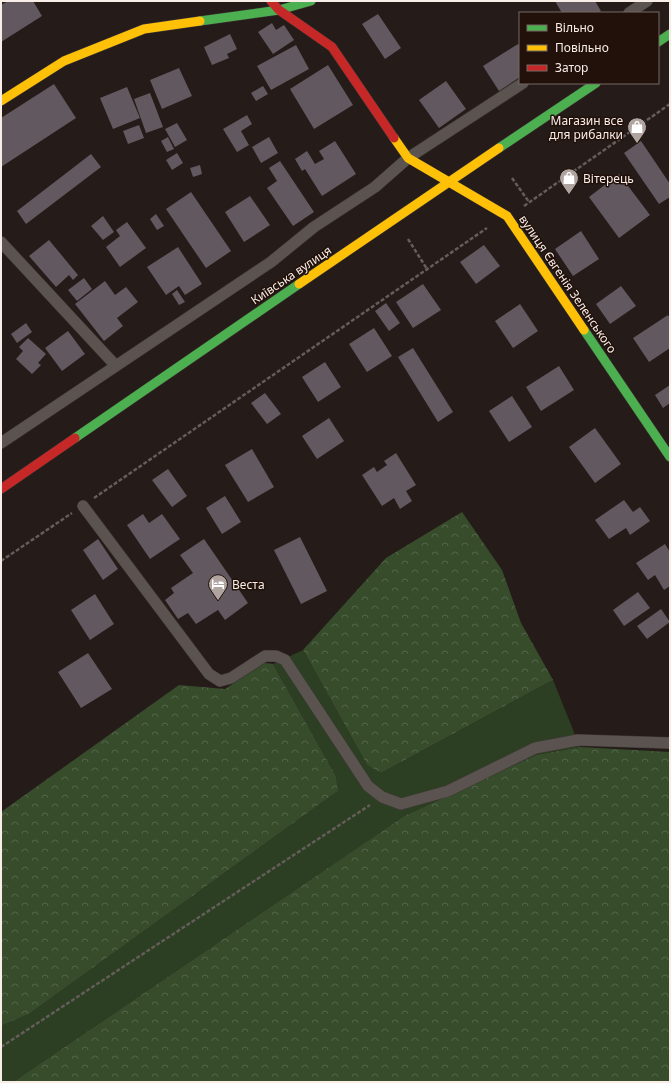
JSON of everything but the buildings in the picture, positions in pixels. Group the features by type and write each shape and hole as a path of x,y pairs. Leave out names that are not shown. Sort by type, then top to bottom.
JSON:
{"street":[{"name":"вулиця Євгенія Зеленського","path":"271,1 279,10 332,47 408,158 507,216 670,457"},
{"path":"1,101 64,61 144,29 279,10 311,1"},
{"path":"659,41 670,34"},
{"name":"Київська вулиця","path":"1,489 448,182 595,84"}],"lane":[{"path":"630,12 647,1"},
{"path":"1,443 271,262 314,227 375,187 408,158 521,84"},
{"path":"1,242 116,366"},
{"path":"83,506 209,674 220,681 231,678 265,656 276,656 285,660 368,786 382,797 400,804 448,791 535,748 578,740 670,743"}],"path":[{"path":"512,178 529,202 670,104"},
{"path":"1,561 483,231"},
{"path":"408,239 427,269"},
{"path":"1,1047 382,797"}],"green space":[{"path":"462,512 502,570 521,623 553,680 381,773 367,765 303,650 386,558"},
{"path":"303,650 367,765 381,773 553,680 580,747 536,755 404,816 13,1082 1,1082 1,1026 29,1014 338,791 336,776 273,664"},
{"path":"265,663 273,664 336,776 338,791 29,1014 1,1026 1,812 179,685 225,689"},
{"path":"580,747 670,752 670,1082 13,1082 404,816 536,755"}],"traffic: fast":[{"path":"200,21 279,10 311,1"},
{"path":"659,41 670,34"},
{"path":"499,148 595,84"},
{"path":"75,438 299,284"},
{"path":"584,330 670,457"}],"traffic: slow":[{"path":"1,101 64,61 144,29 200,21"},
{"path":"394,138 408,158 507,216 584,330"},
{"path":"299,284 499,148"}],"traffic: jam":[{"path":"271,1 279,10 332,47 394,138"},
{"path":"1,489 75,438"}],"place":[{"name":"Магазин все для рибалки","path":"637,144"},
{"name":"Вітерець","path":"569,195"},
{"name":"Веста","path":"218,601"}]}
